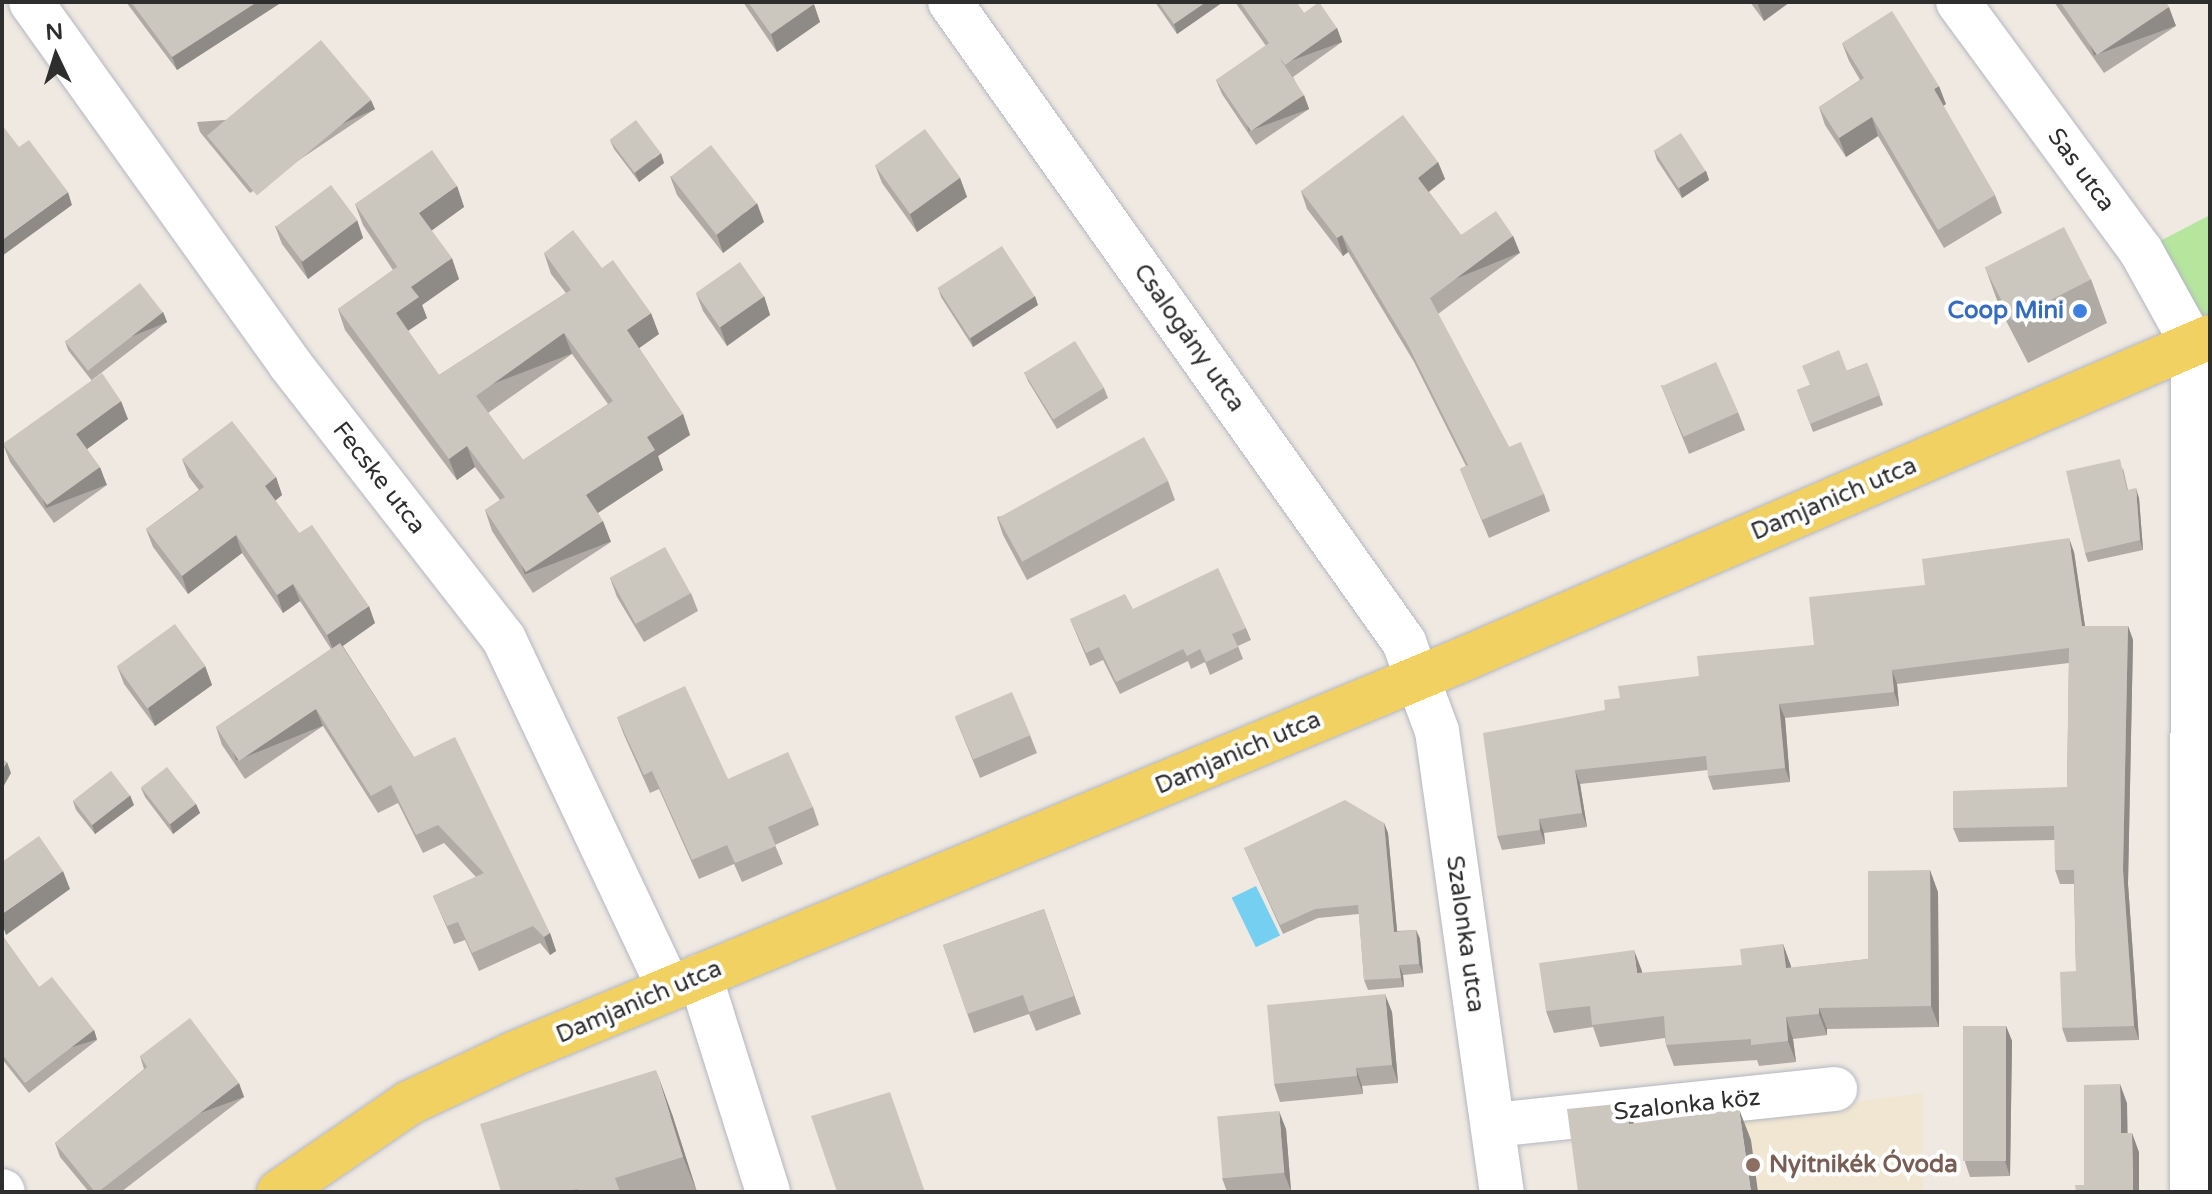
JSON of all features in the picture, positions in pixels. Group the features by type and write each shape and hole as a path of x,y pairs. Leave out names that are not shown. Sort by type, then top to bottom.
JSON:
{"main road":[{"name":"Damjanich utca","path":"279,1192 409,1103 685,982 1420,677 2202,341"}],"street":[{"name":"Fecske utca","path":"31,2 290,364 504,639 685,982 768,1192"},
{"name":"Csalogány utca","path":"950,2 1404,642 1420,677"},
{"name":"Sas utca","path":"1958,2 2141,251 2202,341"},
{"path":"2192,1192 2202,341"},
{"name":"Szalonka utca","path":"1420,677 1437,731 1502,1192"},
{"name":"Szalonka köz","path":"1493,1125 1835,1089"}],"shaded area":[{"name":"Nyitnikék Óvoda","path":"1923,1093 1923,1192 1586,1192 1578,1138"}],"green space":[{"path":"2210,215 2210,337 2141,251"}],"water":[{"path":"1256,886 1280,935 1256,947 1232,898"}],"building":[{"path":"131,2 257,2 172,57"},
{"path":"748,2 812,2 814,4 771,34"},
{"path":"1158,2 1206,2 1174,24"},
{"path":"1240,2 1296,2 1304,13 1319,2 1337,28 1285,65 1279,57 1304,95 1251,131 1216,80 1269,43"},
{"path":"2060,2 2166,2 2169,7 2097,55"},
{"path":"1892,11 1939,86 1934,89 1995,195 1938,230 1872,117 1839,138 1819,107 1864,78 1842,43"},
{"path":"321,40 371,100 257,196 207,136"},
{"path":"1403,115 1438,162 1418,178 1461,235 1496,211 1513,236 1430,298 1509,447 1521,442 1544,494 1482,520 1460,469 1468,465 1408,345 1342,235 1337,238 1301,191"},
{"path":"636,120 661,153 634,173 610,140"},
{"path":"2,125 19,147 29,140 68,192 2,240"},
{"path":"925,129 960,178 910,214 875,165"},
{"path":"1681,133 1706,171 1679,188 1654,150"},
{"path":"711,145 757,203 716,235 671,176"},
{"path":"432,150 457,186 419,213 452,258 411,287 419,297 396,313 439,375 571,290 544,253 573,230 602,268 613,260 651,313 627,330 683,414 647,437 655,450 586,495 603,521 526,572 485,510 505,497 467,446 449,459 338,309 397,267 402,274 355,204","holes":["564,333 613,401 523,460 476,396"]},
{"path":"331,185 357,220 302,262 276,227"},
{"path":"2064,227 2091,280 2011,320 1985,267"},
{"path":"1002,246 1035,296 970,338 937,288"},
{"path":"740,262 764,296 720,327 696,293"},
{"path":"140,283 163,312 88,371 65,341"},
{"path":"1075,341 1104,388 1053,419 1024,373"},
{"path":"1839,350 1847,371 1867,363 1880,395 1810,424 1797,390 1810,385 1802,366"},
{"path":"1716,362 1738,412 1684,437 1661,386"},
{"path":"102,373 121,401 76,434 100,467 47,505 3,444"},
{"path":"232,421 276,477 265,486 299,533 312,525 369,606 327,635 293,584 277,595 236,535 182,576 146,529 204,487 182,459"},
{"path":"1144,437 1168,481 1022,562 998,518"},
{"path":"2120,459 2127,490 2136,488 2140,540 2085,553 2066,471"},
{"path":"2069,538 2082,626 2128,626 2123,870 2134,1026 2062,1028 2060,972 2076,971 2074,870 2055,870 2054,826 1953,828 1953,791 2067,787 2069,648 1892,670 1894,692 1779,704 1785,768 1708,776 1706,756 1575,770 1582,813 1539,819 1540,830 1497,836 1483,733 1605,710 1604,700 1620,698 1618,686 1699,676 1697,656 1814,645 1809,597 1925,585 1922,559"},
{"path":"665,547 691,593 636,624 610,578"},
{"path":"1218,568 1246,628 1232,634 1238,647 1206,662 1200,649 1187,656 1183,649 1116,682 1099,647 1086,653 1070,619 1125,594 1133,609"},
{"path":"175,624 206,666 147,708 117,666"},
{"path":"340,643 414,757 455,737 550,933 544,937 533,926 472,953 458,922 447,926 433,896 484,873 438,825 416,835 391,785 371,796 316,709 239,761 216,727"},
{"path":"685,686 728,779 788,752 813,807 768,827 776,846 735,863 727,845 692,860 652,771 644,775 617,717"},
{"path":"1012,692 1030,735 973,759 955,716"},
{"path":"167,767 196,804 170,824 141,787"},
{"path":"111,771 130,795 92,825 73,801"},
{"path":"1345,800 1384,823 1394,932 1416,930 1419,964 1399,965 1401,978 1364,980 1358,905 1315,909 1280,925 1244,848"},
{"path":"39,836 63,871 2,914 2,862"},
{"path":"1930,870 1931,1006 1819,1008 1819,1014 1786,1017 1788,1041 1751,1045 1751,1039 1666,1045 1664,1016 1592,1025 1590,1006 1546,1011 1539,963 1634,950 1637,973 1742,965 1740,949 1783,944 1786,968 1868,959 1868,871"},
{"path":"1044,909 1074,996 1029,1012 1023,995 967,1014 943,945"},
{"path":"2,935 39,987 52,977 94,1030 25,1083 2,1054"},
{"path":"1385,994 1392,1065 1356,1068 1357,1076 1274,1084 1267,1005"},
{"path":"190,1018 239,1083 95,1192 55,1143 147,1067 140,1056"},
{"path":"1963,1026 2006,1026 2006,1161 1963,1161"},
{"path":"656,1070 683,1157 615,1178 620,1192 578,1192 577,1189 568,1192 501,1192 480,1124"},
{"path":"2120,1084 2121,1133 2132,1133 2133,1192 2076,1192 2075,1185 2084,1185 2084,1085"},
{"path":"890,1092 925,1192 837,1192 811,1116"},
{"path":"1627,1103 1629,1124 1739,1109 1751,1192 1578,1192 1567,1109"},
{"path":"1279,1111 1284,1173 1223,1178 1217,1116"}],"place":[{"name":"Coop Mini","path":"2080,311"},
{"name":"Nyitnikék Óvoda","path":"1753,1165"}]}
